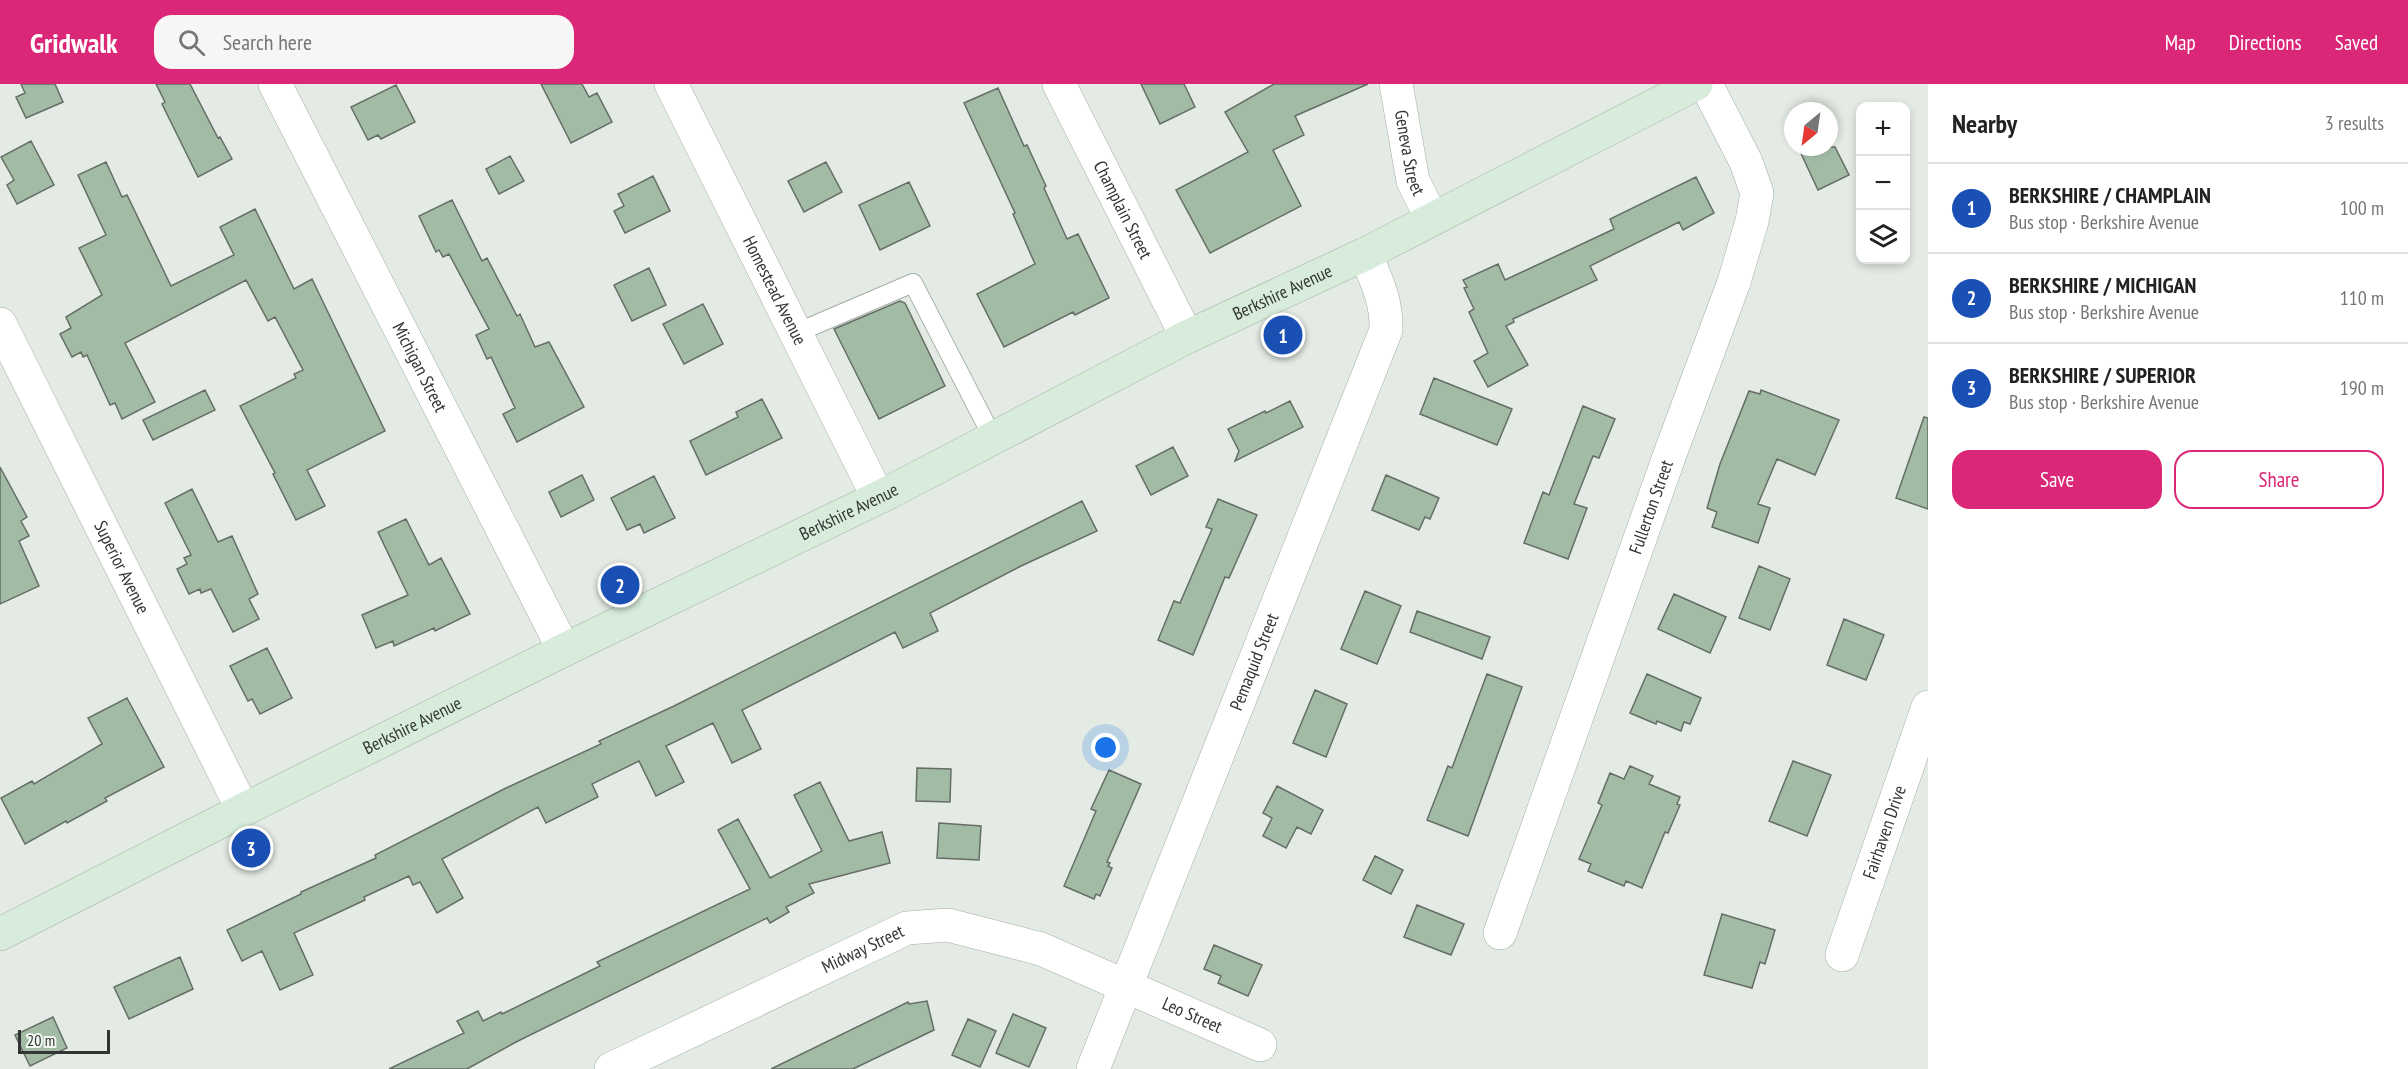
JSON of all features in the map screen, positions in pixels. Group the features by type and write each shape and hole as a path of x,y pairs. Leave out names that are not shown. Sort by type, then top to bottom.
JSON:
{"main road":[{"name":"Berkshire Avenue","path":"0,934 564,650 878,497 1187,337 1365,254 1696,84"}],"street":[{"name":"Michigan Street","path":"275,84 564,650"},
{"name":"Homestead Avenue","path":"671,84 878,497"},
{"name":"Champlain Street","path":"1059,84 1187,337"},
{"name":"Geneva Street","path":"1396,84 1413,181 1432,219"},
{"name":"Fullerton Street","path":"1500,933 1670,453 1734,282 1752,221 1757,193 1746,162 1706,84"},
{"name":"Pemaquid Street","path":"1093,1069 1386,330 1387,312 1381,291 1365,254"},
{"name":"Superior Avenue","path":"0,324 243,810"},
{"name":"Fairhaven Drive","path":"1842,955 1928,707"},
{"name":"Midway Street","path":"611,1069 907,928 948,925 994,935 1041,949 1125,987"},
{"name":"Leo Street","path":"1125,987 1260,1045"}],"lane":[{"path":"796,333 913,283 993,438"}],"building":[{"path":"21,84 55,84 63,102 26,118 16,97 25,93"},
{"path":"156,84 190,84 218,138 220,137 232,159 198,177 162,104 165,102"},
{"path":"541,84 582,84 589,97 597,93 612,122 571,143"},
{"path":"1141,84 1184,84 1195,107 1160,124"},
{"path":"1274,84 1368,84 1295,116 1304,135 1273,150 1301,206 1210,253 1176,190 1248,152 1225,112"},
{"path":"396,85 415,122 381,139 378,135 368,140 351,107"},
{"path":"998,88 1024,146 1027,145 1046,186 1044,188 1067,239 1078,234 1109,298 1075,315 1073,312 1004,347 977,294 1035,264 1013,214 1015,213 964,103"},
{"path":"31,141 54,185 17,204 7,185 14,180 1,157"},
{"path":"1838,153 1849,175 1818,190 1802,156 1838,156"},
{"path":"510,156 524,181 499,194 486,169"},
{"path":"106,162 122,197 127,195 171,286 234,255 220,227 255,209 294,289 312,279 385,431 307,470 325,506 296,520 273,474 275,473 240,406 296,378 294,374 303,370 275,317 268,321 246,280 125,343 155,402 122,419 115,403 110,405 87,355 83,357 81,352 72,357 60,334 71,328 66,317 102,295 79,248 106,235 78,175"},
{"path":"826,162 842,192 804,212 788,181"},
{"path":"653,176 670,211 625,233 614,211 624,206 618,194"},
{"path":"1696,177 1714,213 1683,230 1679,222 1590,266 1597,280 1513,319 1514,322 1506,326 1528,365 1488,387 1474,361 1488,353 1469,312 1474,309 1464,288 1467,287 1463,280 1498,264 1505,280 1614,229 1610,219"},
{"path":"909,182 930,226 880,250 859,205"},
{"path":"452,200 482,261 487,258 517,316 520,314 535,347 549,342 584,407 517,442 503,414 515,408 491,357 487,359 476,335 489,329 449,254 443,257 439,250 436,252 419,216"},
{"path":"649,268 666,305 632,321 614,285"},
{"path":"900,301 905,303 945,386 879,419 834,329"},
{"path":"703,304 723,344 684,364 663,324"},
{"path":"1434,378 1512,409 1497,445 1420,414"},
{"path":"205,390 215,410 153,440 143,420"},
{"path":"1761,390 1839,420 1815,475 1777,459 1758,504 1770,508 1758,543 1712,527 1717,512 1707,508 1720,464 1749,391 1760,394"},
{"path":"762,399 782,438 706,475 690,441 738,417 736,412"},
{"path":"1290,401 1303,427 1235,461 1239,451 1228,429"},
{"path":"1583,406 1615,419 1599,458 1593,456 1574,504 1587,508 1568,559 1524,543 1543,492 1549,495"},
{"path":"1924,417 1928,418 1928,509 1896,498"},
{"path":"1173,447 1188,476 1151,495 1136,466"},
{"path":"0,467 27,517 21,521 29,536 19,541 39,586 0,604"},
{"path":"582,475 594,500 561,517 549,492"},
{"path":"1386,475 1439,498 1430,519 1425,517 1419,530 1372,510"},
{"path":"654,476 675,518 644,533 640,524 627,530 611,498"},
{"path":"192,489 218,542 232,536 258,594 249,599 259,619 233,632 211,589 201,593 200,589 189,594 177,569 187,564 184,558 191,555 165,503"},
{"path":"1218,499 1257,515 1229,578 1225,577 1193,655 1158,640 1174,601 1180,603 1212,529 1206,527"},
{"path":"1082,501 1097,531 1021,566 930,613 938,631 903,648 895,632 742,710 761,749 732,763 713,723 666,746 684,782 656,796 639,761 592,784 598,797 546,823 538,807 442,859 463,898 437,913 420,882 413,885 409,876 364,897 365,900 294,933 313,975 280,990 262,951 242,961 227,930 301,892 376,858 375,855 506,788 601,744 599,741 674,706"},
{"path":"406,519 429,565 441,558 470,614 435,631 434,628 394,646 393,641 376,648 362,615 408,595 378,532"},
{"path":"1759,566 1790,579 1770,630 1739,618"},
{"path":"1365,591 1401,606 1377,664 1341,649"},
{"path":"1674,594 1726,617 1710,653 1658,629"},
{"path":"1417,611 1490,637 1482,659 1410,632"},
{"path":"1844,619 1884,635 1866,680 1827,665"},
{"path":"267,648 292,698 260,714 252,699 248,701 230,666"},
{"path":"1487,674 1522,687 1468,836 1427,820 1448,766 1452,768"},
{"path":"1647,674 1701,698 1690,724 1684,722 1681,731 1630,713"},
{"path":"1315,690 1347,704 1326,757 1293,743"},
{"path":"127,698 164,767 105,798 107,801 25,844 1,798 32,781 34,784 102,744 88,718"},
{"path":"1793,761 1831,775 1807,836 1769,821"},
{"path":"1630,766 1653,776 1649,784 1680,797 1677,804 1680,805 1668,833 1665,832 1642,888 1626,881 1624,886 1588,871 1591,864 1579,859 1602,805 1598,803 1610,773 1624,779"},
{"path":"917,768 951,769 950,802 916,801"},
{"path":"1109,770 1141,784 1107,862 1112,868 1100,896 1096,894 1094,899 1064,886 1096,811 1091,809"},
{"path":"820,782 849,841 882,832 890,863 809,884 814,893 786,907 789,912 770,923 767,918 516,1042 467,1069 389,1069 464,1033 457,1021 478,1011 483,1021 501,1012 502,1014 600,966 597,962 750,889 718,830 738,819 770,878 822,851 794,795"},
{"path":"1277,786 1323,810 1311,834 1297,827 1286,848 1263,836 1272,818 1263,813"},
{"path":"939,823 981,826 979,860 937,858"},
{"path":"1375,856 1403,870 1391,894 1363,880"},
{"path":"1417,905 1464,924 1451,955 1404,937"},
{"path":"1722,914 1775,930 1765,964 1760,962 1752,988 1704,975"},
{"path":"1214,945 1262,965 1248,996 1218,983 1221,976 1204,969"},
{"path":"180,957 193,989 129,1019 114,987"},
{"path":"927,1001 934,1030 853,1069 771,1069 908,1002 909,1004"},
{"path":"1013,1014 1046,1028 1029,1067 996,1053"},
{"path":"53,1017 67,1048 30,1066 15,1035"},
{"path":"968,1019 996,1031 980,1067 952,1055"}],"place":[{"name":"BERKSHIRE / CHAMPLAIN","path":"1283,335"},
{"name":"BERKSHIRE / MICHIGAN","path":"620,585"},
{"name":"BERKSHIRE / SUPERIOR","path":"251,848"}]}
